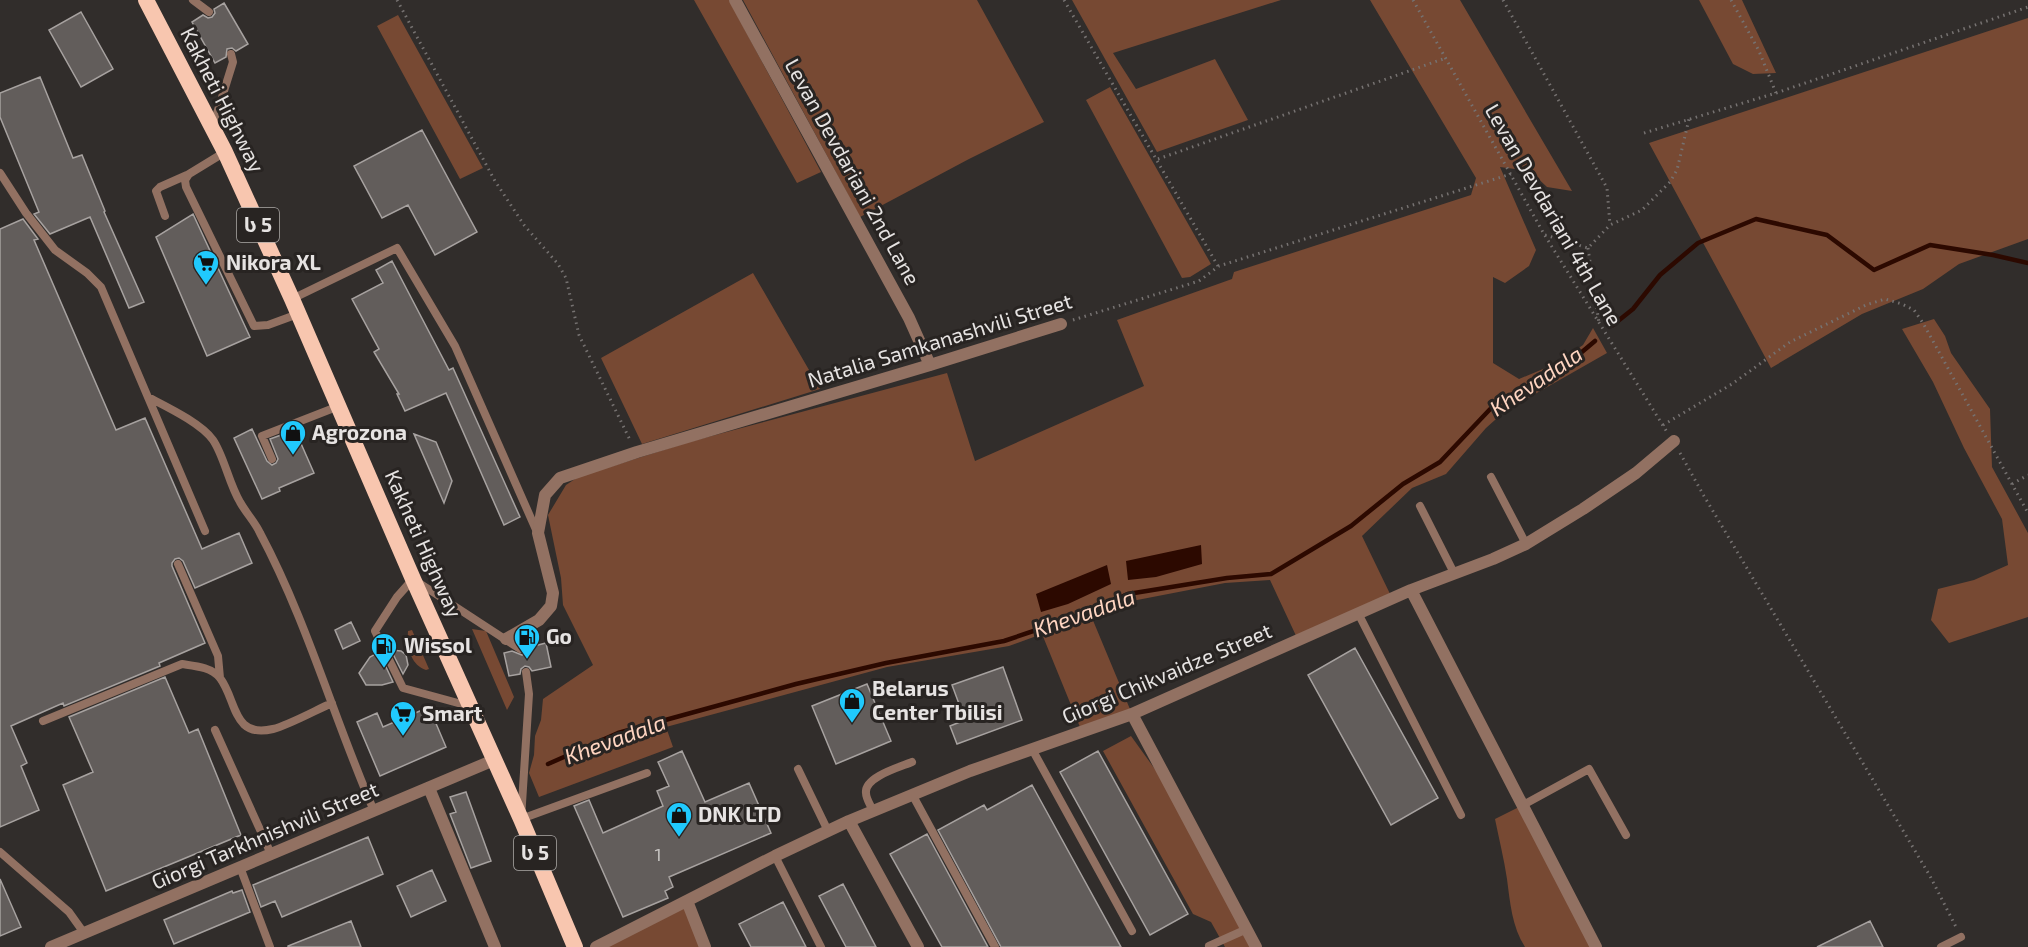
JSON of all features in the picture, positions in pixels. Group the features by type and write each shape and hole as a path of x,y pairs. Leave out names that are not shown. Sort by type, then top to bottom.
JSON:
{"highway":[{"name":"Kakheti Highway","path":"146,0 225,152 295,306 413,579 521,819 574,947"}],"street":[{"name":"Levan Devdariani 2nd Lane","path":"735,0 909,318 930,365"},
{"name":"Natalia Samkanashvili Street","path":"506,639 539,620 551,606 553,593 538,534 544,495 560,478 637,452 1061,324"},
{"name":"Giorgi Chikvaidze Street","path":"596,947 774,856 849,821 912,794 1132,714 1411,590 1526,544 1636,473 1674,441"},
{"path":"1411,590 1596,947"},
{"path":"1132,714 1256,947"},
{"name":"Giorgi Tarkhnishvili Street","path":"51,947 494,760"},
{"path":"429,788 495,947"},
{"path":"849,821 918,947"},
{"path":"687,901 705,947"}],"lane":[{"path":"193,0 209,12"},
{"path":"212,127 233,62 231,54"},
{"path":"165,216 156,191 225,152"},
{"path":"0,173 26,213 55,250 87,273 101,287 206,531"},
{"path":"189,174 185,180 186,187 254,326 268,325 295,306 397,248 455,346 538,534"},
{"path":"148,397 192,421 212,439 239,502 259,530 278,568 332,703 353,764 374,811"},
{"path":"272,459 262,436 339,406"},
{"path":"1491,477 1526,544"},
{"path":"1420,506 1454,573"},
{"path":"178,564 218,656 220,678 241,722 251,730 272,729 332,703"},
{"path":"471,707 403,688 375,631 397,597 413,579 519,649"},
{"path":"1358,614 1461,815"},
{"path":"43,721 182,664 207,668 220,678"},
{"path":"526,672 529,694 521,819 647,773"},
{"path":"215,730 271,854"},
{"path":"1032,749 1132,931"},
{"path":"873,811 866,793 873,778 912,762"},
{"path":"798,769 828,831"},
{"path":"1523,805 1589,769 1626,835"},
{"path":"912,794 995,947"},
{"path":"0,852 69,912 84,933"},
{"path":"774,856 821,947"},
{"path":"240,867 270,947"},
{"path":"1209,946 1247,929"},
{"path":"1941,947 1961,937"}],"path":[{"path":"397,0 495,181 524,225 558,264 566,278 579,335 637,452"},
{"path":"1064,0 1219,266"},
{"name":"Levan Devdariani 4th Lane","path":"1413,0 1544,234 1599,325 1674,441 1704,496 1930,876 1961,937"},
{"path":"1503,0 1607,188 1610,225"},
{"path":"1731,0 1759,51 1776,93"},
{"path":"1644,133 1776,93 2028,7"},
{"path":"1158,159 1446,58"},
{"path":"1588,248 1610,225 1642,210 1670,182 1677,170 1689,119"},
{"name":"Natalia Samkanashvili Street","path":"1061,324 1199,281 1219,266 1511,174"},
{"path":"1544,234 1588,248"},
{"path":"1588,248 1599,325"},
{"path":"1663,425 1732,384 1790,342 1866,305 1885,299 1914,310 1923,323 2028,513"},
{"path":"2012,484 2028,475"}],"shaded area":[{"path":"694,0 729,0 821,172 797,183"},
{"path":"743,0 977,0 1044,122 860,217"},
{"path":"1072,0 1281,0 1113,53 1136,89 1215,59 1248,120 1157,152"},
{"path":"1370,0 1460,0 1572,191 1547,187 1530,171 1500,167 1536,250 1529,266 1505,283 1493,277 1493,363 1519,379 1555,364 1583,345 1593,328 1607,353 1505,411 1486,428 1446,474 1412,488 1362,536 1392,598 1298,640 1270,580 1225,583 1132,601 1092,618 1132,714 1082,732 1042,634 1009,646 887,667 666,727 673,747 539,797 529,773 534,755 535,736 541,720 543,699 593,665 563,605 561,578 548,515 566,485 578,477 689,442 947,373 975,461 1144,386 1117,320 1232,279 1234,272 1471,195 1476,178"},
{"path":"1699,0 1742,0 1776,73 1753,74 1733,64"},
{"path":"398,15 483,168 460,179 377,26"},
{"path":"2028,18 2028,239 1959,264 1923,289 1862,314 1771,368 1649,143"},
{"path":"1110,87 1211,264 1190,277 1182,278 1086,100"},
{"path":"753,273 820,389 642,444 601,358"},
{"path":"1934,319 1945,336 1951,353 1990,409 1992,467 2028,533 2028,617 1949,643 1931,620 1938,589 1974,580 2008,565 2002,519 1964,448 1933,382 1902,329"},
{"path":"1201,545 1202,564 1156,577 1128,580 1126,561"},
{"path":"1107,565 1111,584 1068,604 1041,612 1036,594"},
{"path":"472,629 486,631 514,697 507,710"},
{"path":"412,630 429,669 421,668 413,659 408,643 408,631"},
{"path":"1131,736 1180,804 1256,947 1225,947 1211,922 1193,914 1103,751"},
{"path":"1523,805 1596,947 1525,947 1512,914 1495,819"},
{"path":"687,901 705,947 598,947"}],"building":[{"path":"224,3 248,44 236,51 232,48 227,49 226,57 215,63 192,22 203,15 208,18 212,17 215,13 214,9"},
{"path":"81,12 113,69 81,87 49,30"},
{"path":"40,77 73,158 82,155 104,212 144,302 129,308 90,217 50,234 34,214 39,212 0,117 0,93"},
{"path":"422,130 477,232 435,255 408,205 382,218 354,166"},
{"path":"193,214 250,337 207,356 156,237"},
{"path":"23,219 38,239 34,240 116,430 145,418 202,549 239,533 252,563 195,588 183,561 179,558 175,559 172,566 205,643 159,663 160,666 64,706 63,703 11,726 27,763 21,766 39,810 0,827 0,229"},
{"path":"392,261 449,370 453,368 520,517 504,525 446,393 405,411 397,394 399,394 374,352 379,349 352,299 383,283 376,270"},
{"path":"252,429 267,461 272,465 278,459 270,439 295,430 314,473 279,488 280,491 262,499 234,438"},
{"path":"414,434 436,442 452,481 444,503"},
{"path":"351,622 360,641 343,649 335,630"},
{"path":"546,643 551,667 532,671 525,666 521,669 520,674 509,676 504,653 512,651 522,655 526,648"},
{"path":"1355,648 1438,798 1391,825 1308,675"},
{"path":"391,650 401,651 406,655 408,665 403,674"},
{"path":"379,652 393,682 366,685 359,673 370,657"},
{"path":"1003,667 1022,720 957,744 950,726 965,720 952,685"},
{"path":"165,677 189,733 198,729 241,835 106,891 63,785 93,772 69,717"},
{"name":"Belarus Center Tbilisi","path":"867,684 891,741 836,764 812,706"},
{"name":"Smart","path":"429,707 446,747 380,776 357,722 377,713 383,727"},
{"path":"682,751 705,802 749,783 771,833 669,877 673,887 665,891 668,898 623,917 574,806 589,800 603,833 663,806 657,791 669,786 658,762"},
{"path":"1098,751 1188,914 1150,935 1060,772"},
{"path":"1032,785 1121,947 1001,947 938,830 984,805 987,810"},
{"path":"466,792 491,861 471,868 450,814 456,812 450,797"},
{"path":"927,834 988,947 942,947 890,854"},
{"path":"368,837 383,874 282,917 275,901 261,907 253,885"},
{"path":"432,870 446,901 411,917 397,886"},
{"path":"0,879 21,927 0,936"},
{"path":"843,884 876,947 846,947 819,896"},
{"path":"242,890 250,912 174,944 164,920 232,891 233,893"},
{"path":"783,902 806,947 751,947 739,924"},
{"path":"351,921 361,947 288,947 288,946"},
{"path":"1870,921 1883,947 1817,947"}],"waterway":[{"name":"Khevadala","path":"1613,325 1633,309 1660,275 1698,243 1756,219 1827,235 1874,270 1930,245 2028,263"},
{"name":"Khevadala","path":"548,764 618,733 796,684 886,663 1004,641 1069,619 1128,594 1227,578 1271,574 1351,526 1403,484 1440,462 1494,405 1570,362 1595,341"}],"place":[{"name":"Nikora XL","path":"206,286"},
{"name":"Agrozona","path":"293,456"},
{"name":"Go","path":"527,660"},
{"name":"Wissol","path":"384,669"},
{"name":"Belarus Center Tbilisi","path":"852,724"},
{"name":"Smart","path":"403,737"},
{"name":"DNK LTD","path":"679,838"}]}
